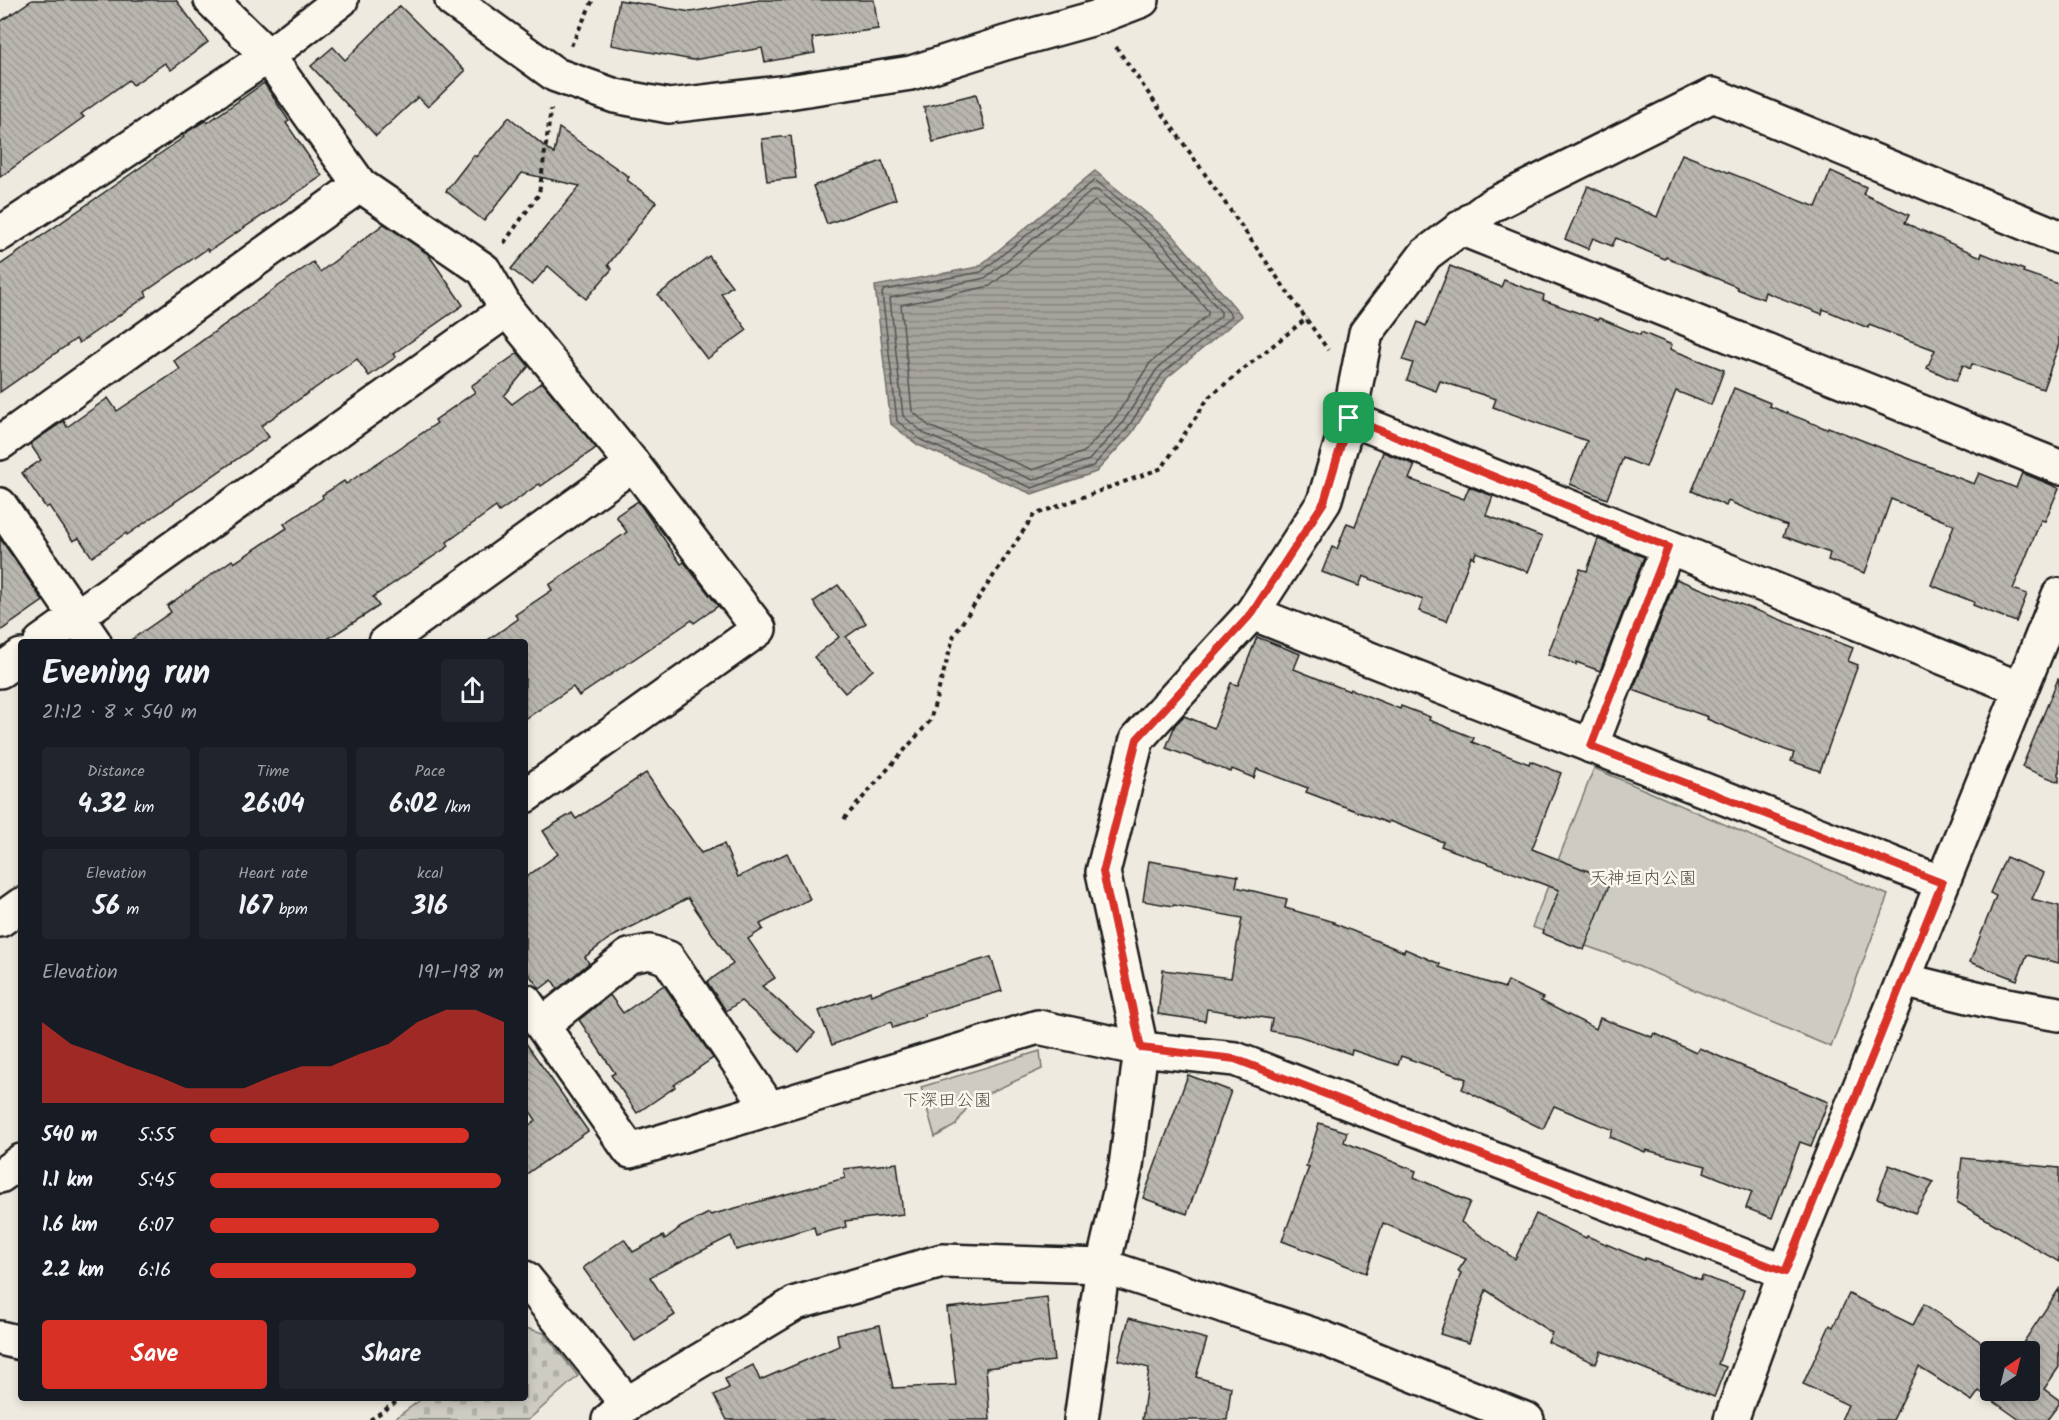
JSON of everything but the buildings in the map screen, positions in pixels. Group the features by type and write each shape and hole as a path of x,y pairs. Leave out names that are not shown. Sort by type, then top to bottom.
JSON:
{"street":[{"path":"211,0 268,56 360,186 484,270 507,310 633,464 759,629 528,794"},
{"path":"0,234 268,56 341,0"},
{"path":"453,0 556,75 615,96 669,106 788,92 911,73 1005,43 1095,18 1142,0"},
{"path":"1081,1420 1103,1266 1126,1166 1141,1048 1103,872 1137,739 1252,613 1324,502 1352,404 1366,333 1426,254 1492,205 1713,95 2059,237"},
{"path":"0,443 360,186"},
{"path":"1460,228 2059,467"},
{"path":"51,639 86,629 507,310"},
{"path":"1352,404 1668,547 2021,689"},
{"path":"390,639 633,464"},
{"path":"0,505 86,629"},
{"path":"1591,746 1668,547"},
{"path":"1731,1420 1785,1272 2059,595"},
{"path":"1252,613 1942,883"},
{"path":"0,671 18,658"},
{"path":"0,920 18,907"},
{"path":"769,1108 668,958 650,952 629,956 533,1013 630,1151 1038,1027 1141,1048 1235,1059 1785,1272"},
{"path":"1903,980 2001,1004 2059,1014"},
{"path":"0,1176 18,1163"},
{"path":"528,1282 618,1412 796,1303 942,1261 1103,1266 1325,1339 1527,1420"}],"path":[{"path":"484,270 538,194 556,75 593,0"},
{"path":"1095,18 1307,318 1352,404"},
{"path":"844,819 930,721 954,635 1034,515 1162,468 1209,397 1307,318"},
{"path":"370,1420 398,1401"}],"green space":[{"name":"天神垣内公園","path":"1594,768 1888,895 1831,1047 1606,953 1532,927"},
{"name":"下深田公園","path":"1040,1051 1042,1069 971,1101 956,1125 935,1137 921,1087"},
{"path":"528,1329 544,1333 578,1376 528,1420 393,1420 419,1401 528,1401"}],"water":[{"path":"1095,171 1172,234 1242,316 1167,378 1132,433 1096,472 1032,494 918,445 891,424 875,286 978,267"}],"route":[{"path":"1349,418 1668,547 1591,746 1942,883 1785,1272 1235,1059 1141,1048 1103,872 1137,739 1252,613 1324,502 1349,418"}]}
